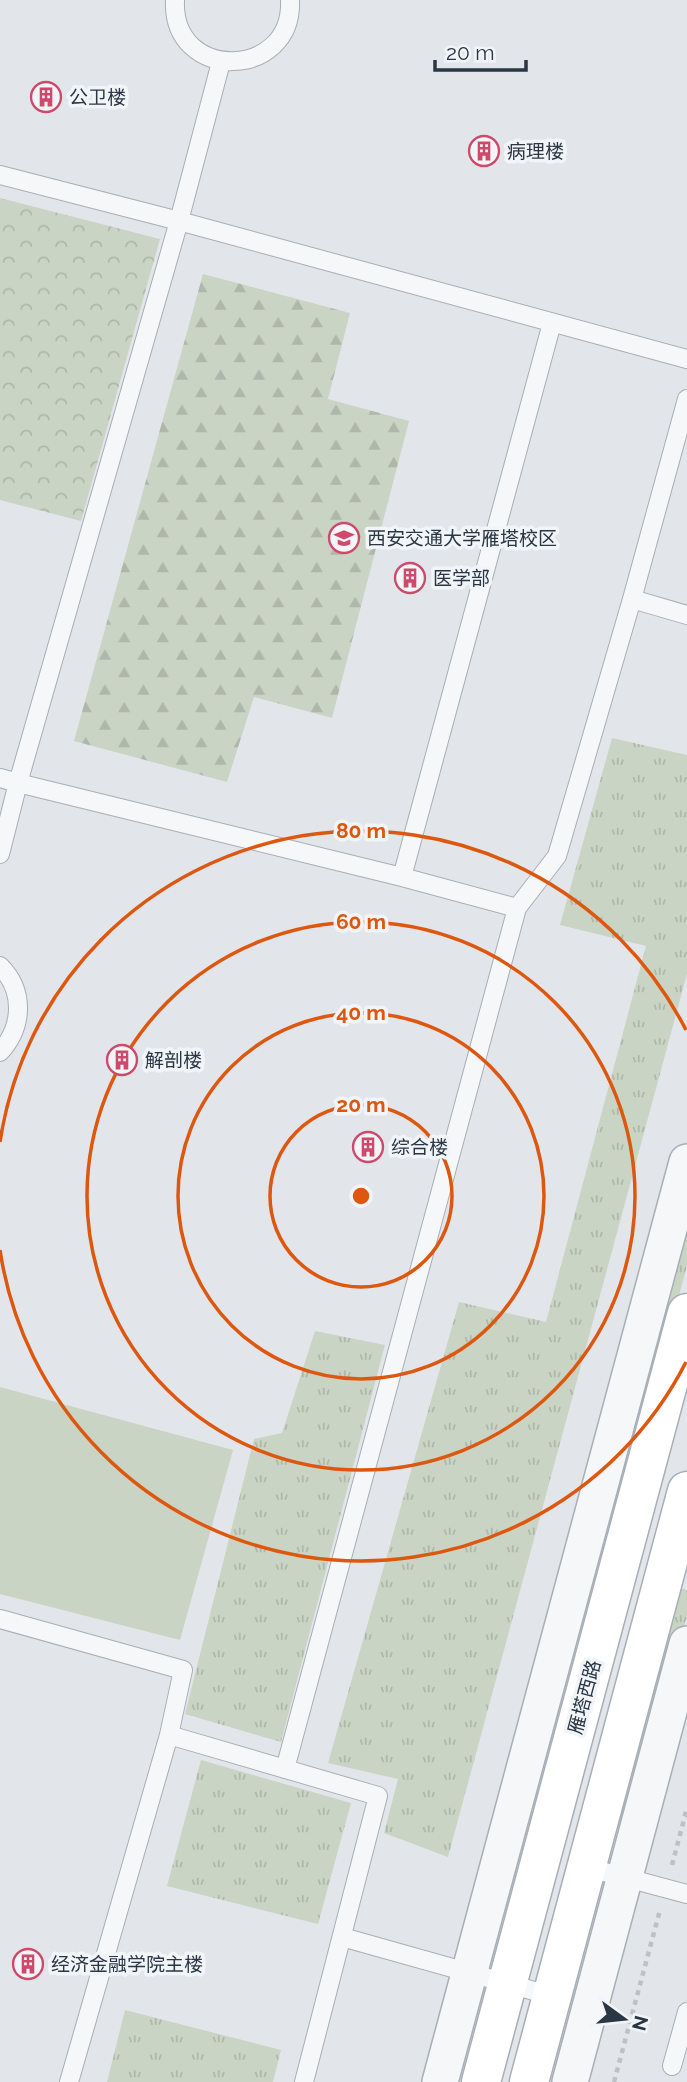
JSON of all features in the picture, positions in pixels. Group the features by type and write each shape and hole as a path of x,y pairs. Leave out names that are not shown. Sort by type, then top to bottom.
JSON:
{"main road":[{"name":"雁塔西路","path":"481,2082 687,1313"},
{"path":"529,2082 687,1491"}],"street":[{"path":"440,2082 687,1162"},
{"path":"569,2082 624,1877 684,1679 687,1644"}],"lane":[{"path":"175,0 174,10 179,28 189,44 203,55 221,62 253,59 267,51 279,39 287,24 289,0"},
{"path":"0,854 179,221 221,62"},
{"path":"0,175 687,359"},
{"path":"402,877 552,323"},
{"path":"285,1769 517,908 557,856 687,399"},
{"path":"632,600 687,615"},
{"path":"0,778 517,908"},
{"path":"0,966 14,985 19,1005 17,1025 9,1043 0,1052"},
{"path":"0,1619 183,1670 169,1735 69,2082"},
{"path":"169,1735 378,1796 304,2082"},
{"path":"586,1867 687,1894"},
{"path":"342,1937 552,1996"},
{"path":"672,2066 687,2012"}],"path":[{"path":"614,2082 687,1808"}],"green space":[{"path":"0,198 160,239 81,521 0,500"},
{"path":"203,274 350,313 328,399 409,421 332,718 254,697 227,782 74,741"},
{"path":"612,738 687,755 687,974 448,1857 384,1833 398,1779 328,1763 459,1302 546,1322 646,946 560,925"},
{"path":"687,1189 687,1266 648,1410 629,1405"},
{"path":"315,1331 385,1345 281,1742 185,1714 254,1439 282,1433"},
{"path":"0,1387 233,1450 180,1640 0,1594"},
{"path":"674,1586 687,1590 687,1616 629,1831 610,1826"},
{"path":"201,1760 351,1803 318,1924 167,1886"},
{"path":"125,2010 281,2050 273,2082 107,2082"}],"place":[{"name":"公卫楼","path":"46,97"},
{"name":"病理楼","path":"484,151"},
{"name":"西安交通大学雁塔校区","path":"344,538"},
{"name":"医学部","path":"410,578"},
{"name":"解剖楼","path":"122,1060"},
{"name":"综合楼","path":"368,1147"},
{"name":"经济金融学院主楼","path":"28,1964"}]}
